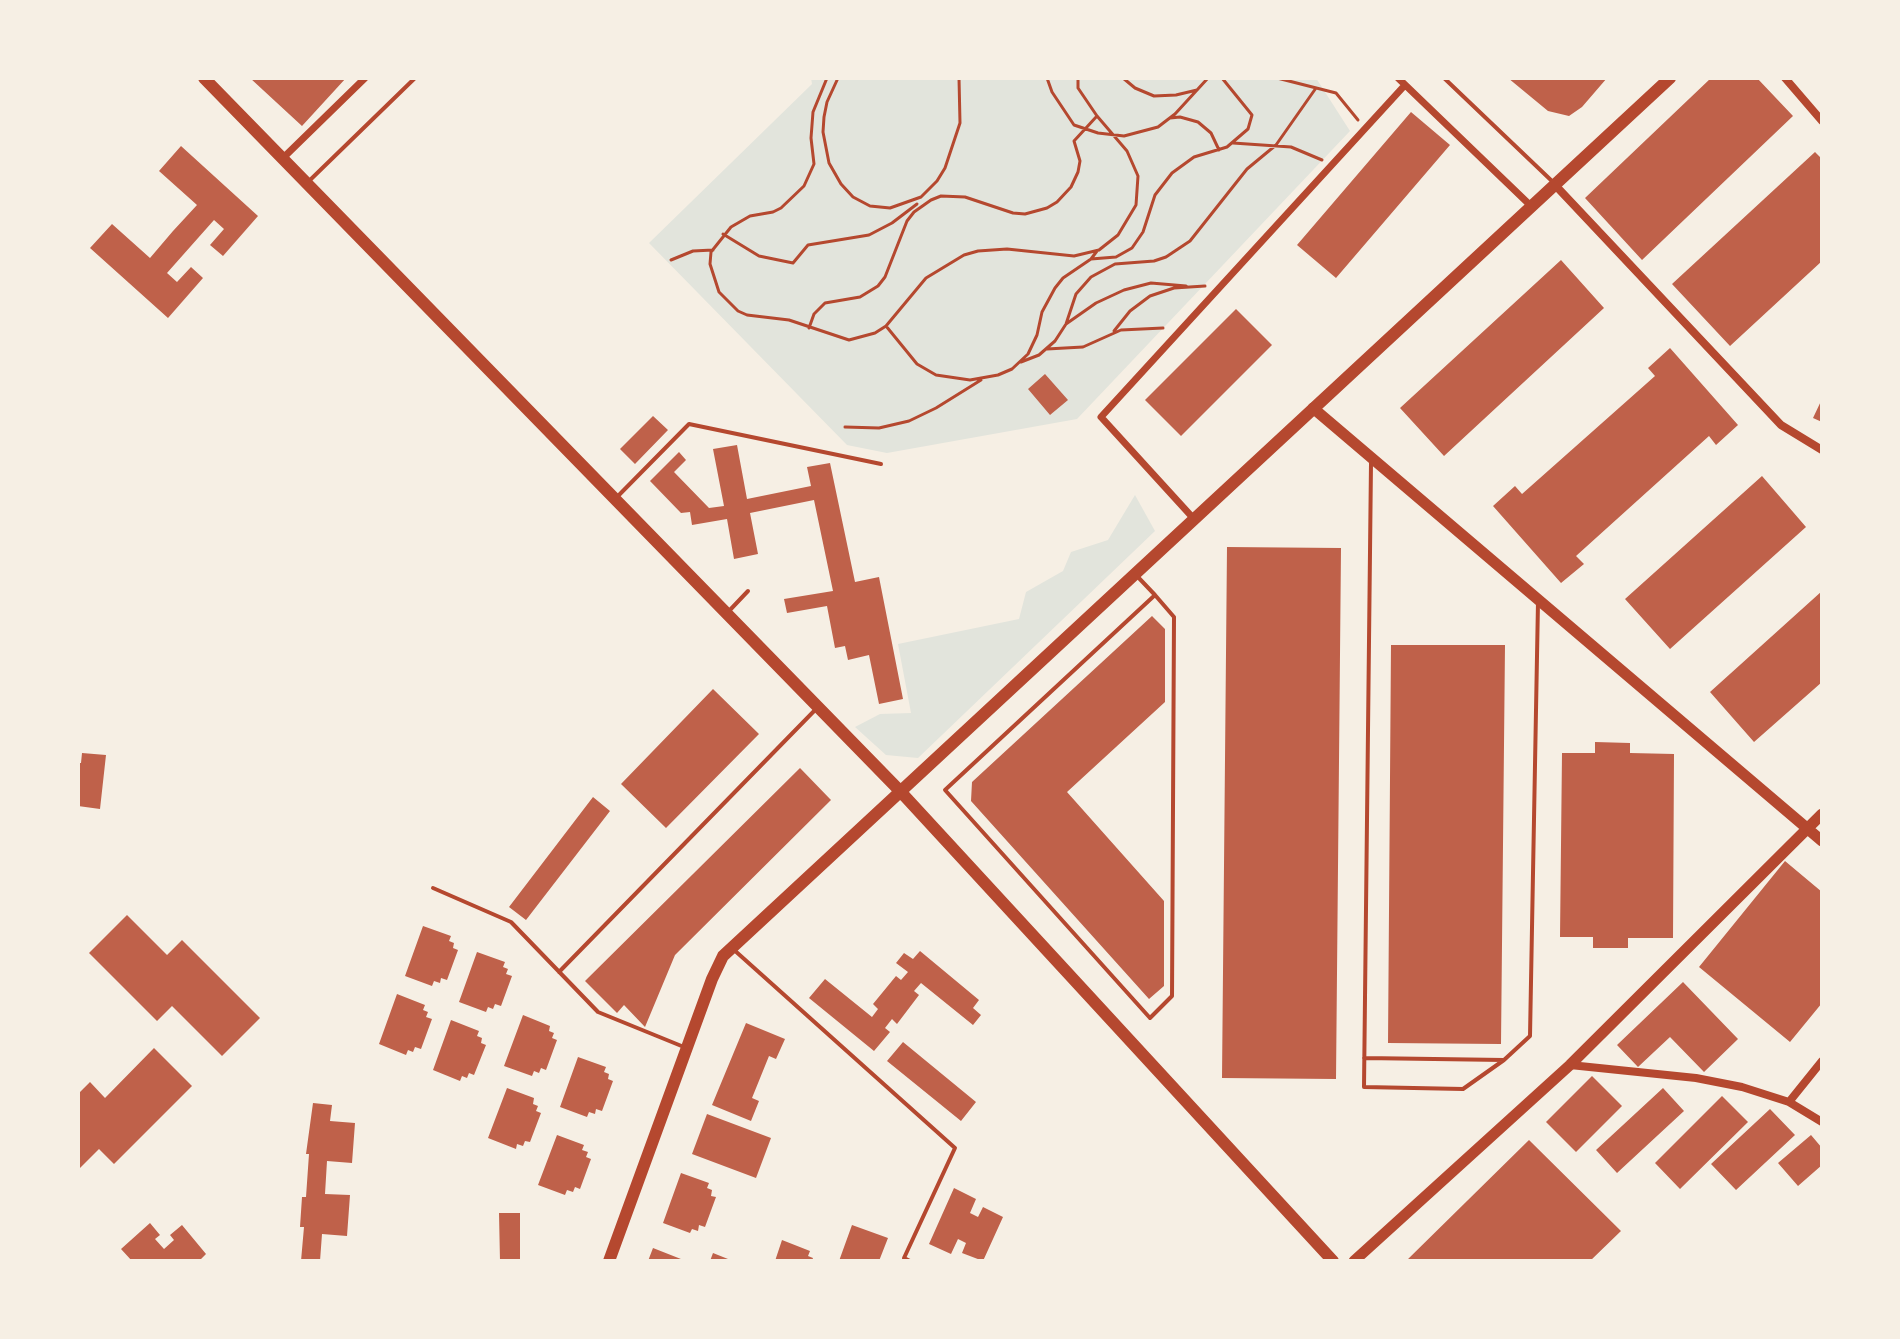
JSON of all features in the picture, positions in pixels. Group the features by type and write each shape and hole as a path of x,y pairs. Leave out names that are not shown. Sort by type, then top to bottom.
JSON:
{"main road":[{"path":"609,1261 717,966 731,947 1670,78"},
{"path":"208,79 306,184 900,791 1333,1261"}],"street":[{"path":"282,159 365,78"},
{"path":"1398,78 1531,206"},
{"path":"1785,78 1822,121"},
{"path":"1194,519 1101,417 1405,85"},
{"path":"1555,185 1781,425 1822,450"},
{"path":"1313,408 1822,841"},
{"path":"1354,1261 1570,1065 1822,814"},
{"path":"1789,1102 1822,1061"},
{"path":"1570,1065 1696,1078 1742,1087 1789,1102 1822,1122"}],"lane":[{"path":"306,184 415,78"},
{"path":"1444,78 1555,185"},
{"path":"615,498 689,424 881,464"},
{"path":"1371,457 1364,1087 1463,1089 1504,1060 1530,1036 1538,600"},
{"path":"1135,574 1155,595 1174,617 1172,996 1150,1018 945,790 1155,595"},
{"path":"727,613 748,591"},
{"path":"559,972 818,706"},
{"path":"433,888 511,922 598,1012 686,1048"},
{"path":"731,947 955,1148 904,1258 910,1261"},
{"path":"1364,1058 1504,1060"}],"path":[{"path":"826,78 813,112 811,138 814,164 804,186 781,208 750,216 723,234 713,250 712,275 719,292 731,306 747,315 789,320 849,340 862,338 886,326 926,278 964,255 992,249 1074,256 1099,250"},
{"path":"838,78 827,102 823,132 829,163 853,197 870,206 890,208 953,196 977,200 1013,213 1047,208 1057,202 1076,180 1080,161 1074,141 1097,116"},
{"path":"809,328 814,314 825,303 860,297 878,286 885,277 901,231 917,204 937,181 951,154 960,123 959,78"},
{"path":"1047,78 1052,92 1074,125 1113,136 1147,132 1170,118 1208,78"},
{"path":"1021,362 1033,345 1042,312 1055,288 1074,269 1109,244 1126,225 1138,196 1135,167 1127,151 1078,88 1078,78"},
{"path":"1123,78 1135,88 1154,96 1197,90"},
{"path":"1091,259 1116,257 1132,248 1143,232 1155,195 1172,173 1194,157 1219,151 1233,143 1248,129 1252,115 1222,78"},
{"path":"1277,78 1336,93 1365,129"},
{"path":"1066,324 1071,303 1091,277 1115,264 1154,261 1179,250 1199,231 1247,169 1276,145 1316,88"},
{"path":"1170,118 1180,117 1198,122 1211,133 1219,151"},
{"path":"1233,143 1276,145 1306,151 1331,166"},
{"path":"723,234 759,256 793,263 808,245 869,235 917,204"},
{"path":"671,260 693,251 713,250"},
{"path":"1047,349 1066,324 1096,303 1124,290 1151,283 1221,285"},
{"path":"1114,331 1140,303 1162,291 1186,286"},
{"path":"886,326 909,356 927,371 958,380 998,375 1047,349 1083,347 1114,331 1129,328 1181,329"},
{"path":"845,427 879,428 909,421 982,379"}],"shaded area":[{"path":"811,78 1316,78 1350,131 1077,419 887,453 847,445 649,243 812,84"},
{"path":"1135,495 1155,531 918,758 886,755 855,727 880,714 911,713 898,644 1019,619 1026,592 1063,571 1071,552 1108,540"}],"building":[{"path":"250,78 346,78 302,126"},
{"path":"1508,78 1607,78 1582,107 1569,116 1548,111"},
{"path":"1711,78 1757,78 1793,116 1642,260 1585,198"},
{"path":"1411,112 1450,145 1336,278 1297,245"},
{"path":"181,146 258,216 223,256 210,245 224,229 214,220 167,273 177,282 191,267 203,278 168,318 90,248 112,224 150,258 197,205 159,171"},
{"path":"1815,152 1822,159 1822,261 1730,346 1672,284"},
{"path":"1561,260 1604,308 1444,456 1400,408"},
{"path":"1236,309 1272,345 1181,436 1145,400"},
{"path":"1670,348 1738,425 1716,445 1709,436 1576,556 1584,564 1561,583 1493,506 1515,486 1522,494 1655,376 1648,368"},
{"path":"1045,374 1068,400 1050,415 1028,389"},
{"path":"1822,399 1822,422 1813,418"},
{"path":"653,416 668,430 635,464 620,449"},
{"path":"737,445 747,499 811,486 807,467 830,463 855,582 879,577 903,699 879,704 869,655 848,660 845,646 835,648 827,606 787,613 784,599 833,591 814,500 750,513 758,554 734,559 727,519 692,525 690,512 681,513 650,481 679,452 686,460 674,472 709,508 724,506 713,449"},
{"path":"1762,476 1806,527 1670,649 1625,599"},
{"path":"1227,547 1341,548 1336,1079 1222,1078"},
{"path":"1822,591 1822,682 1754,742 1710,692"},
{"path":"1152,616 1165,629 1165,702 1067,792 1164,901 1164,986 1149,999 971,801 972,782"},
{"path":"1391,645 1505,645 1501,1044 1388,1043"},
{"path":"713,689 759,734 666,828 621,784"},
{"path":"1595,742 1630,743 1630,753 1674,754 1673,938 1628,938 1628,948 1593,948 1593,937 1560,937 1562,753 1595,753"},
{"path":"82,753 106,755 100,809 78,806 78,763 81,763"},
{"path":"800,768 831,800 675,955 645,1027 624,1005 617,1013 585,981"},
{"path":"593,797 610,811 526,920 509,907"},
{"path":"1785,861 1822,892 1822,1003 1790,1042 1699,967"},
{"path":"127,915 167,955 182,940 260,1018 222,1056 172,1006 157,1021 89,953"},
{"path":"423,926 451,936 449,941 458,950 447,980 441,978 440,983 434,981 432,986 405,976"},
{"path":"920,951 979,1000 973,1008 981,1015 973,1025 921,983 914,991 919,995 897,1024 892,1019 885,1028 890,1032 874,1051 809,998 825,979 872,1017 878,1009 873,1004 896,976 901,980 908,972 896,963 904,953 913,959"},
{"path":"477,952 505,962 503,967 508,969 506,974 512,976 501,1006 495,1004 493,1009 488,1007 486,1012 459,1002"},
{"path":"1683,982 1738,1039 1704,1072 1670,1037 1638,1067 1617,1045"},
{"path":"397,994 425,1005 423,1010 428,1012 426,1017 432,1019 421,1049 415,1047 413,1052 408,1050 406,1055 379,1044"},
{"path":"523,1015 550,1026 549,1031 554,1033 552,1038 557,1040 546,1070 541,1068 539,1073 534,1071 532,1076 504,1066"},
{"path":"451,1020 479,1031 477,1036 486,1045 474,1075 469,1073 467,1078 462,1076 460,1081 433,1070"},
{"path":"746,1023 785,1039 776,1059 769,1056 752,1098 759,1101 751,1121 712,1105"},
{"path":"903,1042 976,1102 961,1121 887,1061"},
{"path":"154,1048 192,1086 114,1164 99,1149 78,1170 78,1094 90,1082 105,1098"},
{"path":"578,1057 606,1067 604,1072 613,1081 602,1111 596,1109 595,1114 589,1112 587,1117 560,1107"},
{"path":"1592,1076 1622,1106 1576,1152 1546,1122"},
{"path":"507,1088 534,1098 533,1104 538,1106 536,1111 541,1113 530,1142 525,1141 523,1146 517,1144 516,1149 488,1138"},
{"path":"1663,1088 1684,1111 1617,1173 1596,1150"},
{"path":"1722,1096 1748,1122 1680,1189 1655,1163"},
{"path":"313,1103 332,1105 330,1121 355,1123 352,1163 327,1161 325,1194 350,1195 347,1236 322,1234 320,1261 301,1261 304,1227 300,1227 302,1197 306,1197 309,1154 306,1154"},
{"path":"1770,1109 1795,1135 1736,1190 1711,1164"},
{"path":"707,1114 771,1138 756,1178 692,1154"},
{"path":"557,1135 584,1145 582,1150 588,1152 586,1157 591,1159 580,1189 575,1187 573,1192 567,1190 565,1195 538,1185"},
{"path":"1811,1135 1822,1148 1822,1165 1798,1186 1778,1163"},
{"path":"1529,1140 1621,1231 1590,1261 1406,1261"},
{"path":"681,1173 709,1183 707,1188 712,1190 711,1196 716,1197 705,1227 699,1225 698,1231 692,1229 690,1233 663,1223"},
{"path":"954,1188 976,1199 970,1213 978,1217 983,1207 1003,1217 983,1261 962,1253 966,1243 958,1239 951,1254 929,1244"},
{"path":"499,1213 520,1213 520,1261 500,1261"},
{"path":"150,1223 160,1235 155,1239 164,1249 174,1240 170,1235 182,1225 206,1254 199,1261 132,1261 121,1249"},
{"path":"852,1225 888,1238 879,1261 839,1261"},
{"path":"782,1240 810,1251 808,1256 813,1258 812,1261 775,1261"},
{"path":"653,1248 686,1261 648,1261"},
{"path":"713,1253 733,1261 710,1261"}]}
